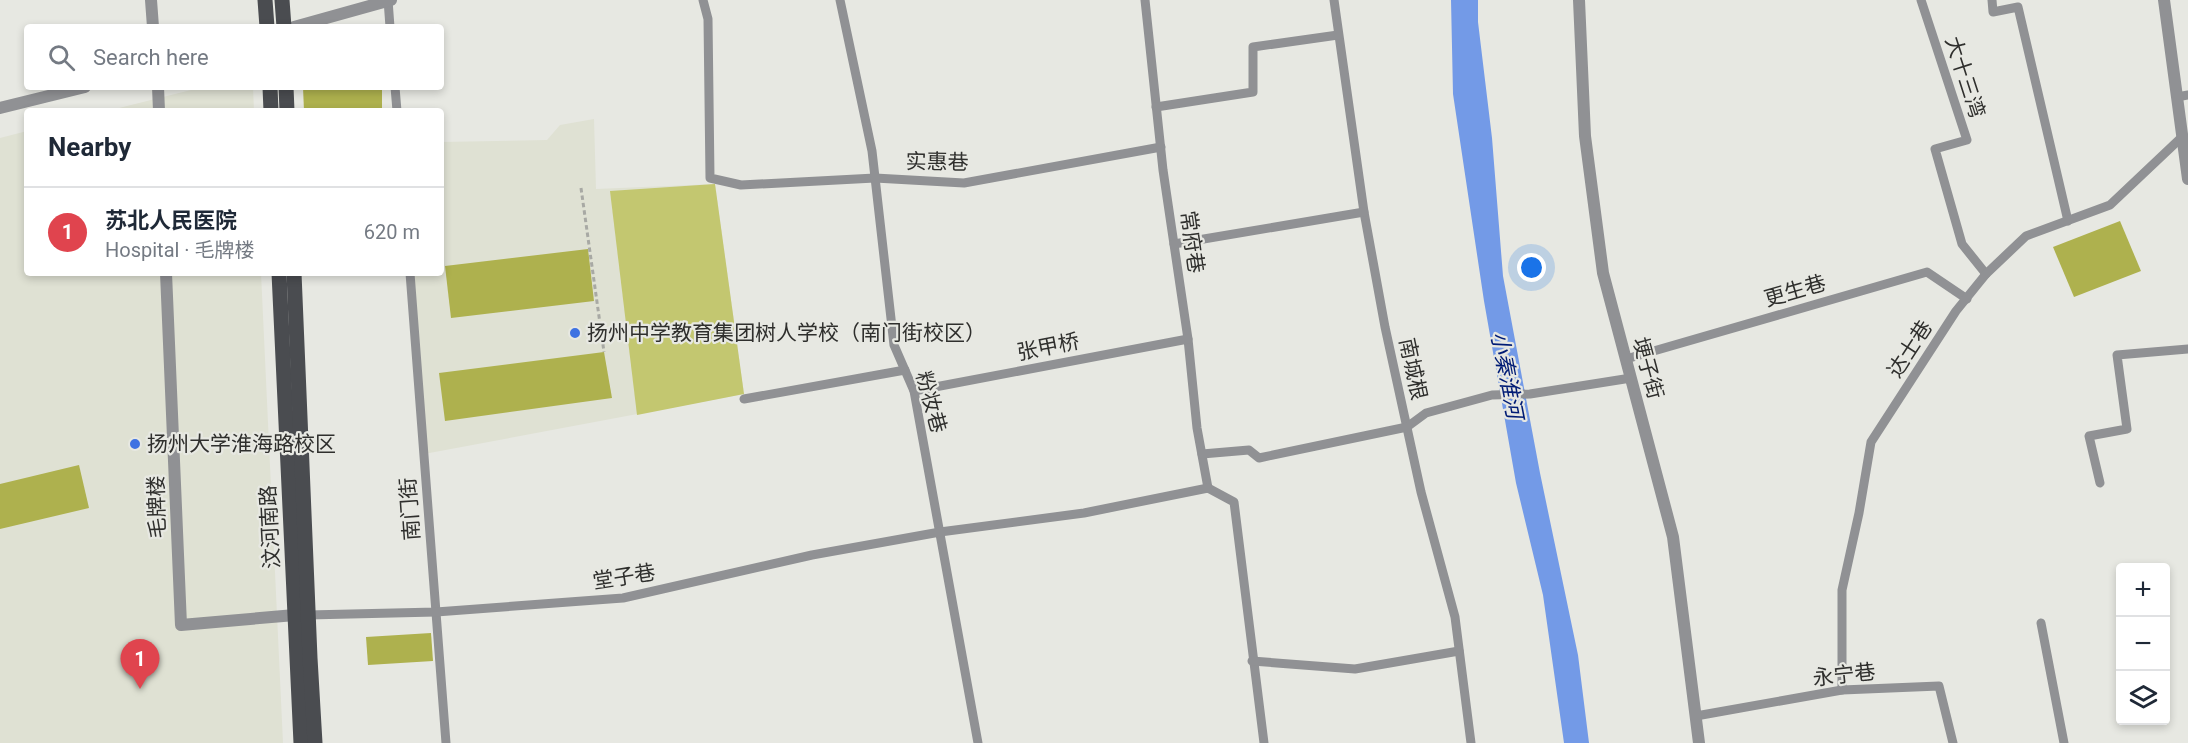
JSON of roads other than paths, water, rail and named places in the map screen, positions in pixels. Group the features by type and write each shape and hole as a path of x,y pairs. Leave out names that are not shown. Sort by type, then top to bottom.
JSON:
{"main road":[{"path":"265,0 267,24"},
{"path":"282,0 284,24"},
{"path":"270,90 271,108"},
{"path":"286,90 287,108"},
{"name":"汶河南路","path":"279,276 301,615 315,743"},
{"name":"汶河南路","path":"294,276 301,615 301,743"}],"street":[{"path":"151,0 153,24"},
{"path":"305,24 389,0"},
{"name":"埂子街","path":"1579,0 1586,136 1603,273 1673,537 1699,743"},
{"path":"2164,0 2183,96 2182,136 2188,173"},
{"path":"0,108 73,90"},
{"path":"158,90 159,108"},
{"name":"毛牌楼","path":"166,276 181,625 301,615"}],"lane":[{"path":"389,0 390,24"},
{"name":"实惠巷","path":"703,0 708,19 710,178 741,185 875,178 964,183 1161,147"},
{"name":"粉妆巷","path":"840,0 872,151 894,345 915,391 978,743"},
{"name":"常府巷","path":"1145,0 1161,147 1208,488"},
{"name":"南城根","path":"1334,0 1364,212 1421,492 1455,617 1471,743"},
{"name":"大十三湾","path":"1921,0 1966,140 1935,149 1962,244 1986,274"},
{"path":"1992,0 1993,12 2018,7 2068,221"},
{"path":"1156,107 1252,92 1253,47 1338,35"},
{"path":"395,90 397,108"},
{"name":"达士巷","path":"1842,690 1842,590 1859,513 1871,442 1956,311 1986,274 2026,236 2110,206 2182,136"},
{"path":"1174,243 1364,212"},
{"name":"更生巷","path":"1626,359 1927,272 1967,299"},
{"name":"南门街","path":"410,276 446,743"},
{"name":"张甲桥","path":"915,391 1188,339"},
{"path":"2100,483 2090,436 2127,429 2117,355 2188,349"},
{"path":"744,399 905,370"},
{"path":"1202,454 1249,450 1259,458 1407,427 1426,412 1492,395 1530,394 1631,378"},
{"path":"1208,488 1234,502 1263,743"},
{"name":"堂子巷","path":"301,615 436,612 623,598 812,555 940,531 1084,513 1208,488"},
{"path":"2041,623 2064,743"},
{"path":"1252,662 1355,669 1459,651"},
{"name":"永宁巷","path":"1696,716 1842,690 1939,686 1953,743"}],"water":[{"name":"小秦淮河","path":"1451,0 1478,0 1478,22 1492,138 1503,276 1540,473 1578,655 1589,743 1564,743 1543,595 1516,483 1484,301 1453,94"}],"place":[{"name":"扬州中学教育集团树人学校（南门街校区）","path":"575,333"},
{"name":"扬州大学淮海路校区","path":"135,444"},
{"name":"苏北人民医院","path":"140,689"}]}
